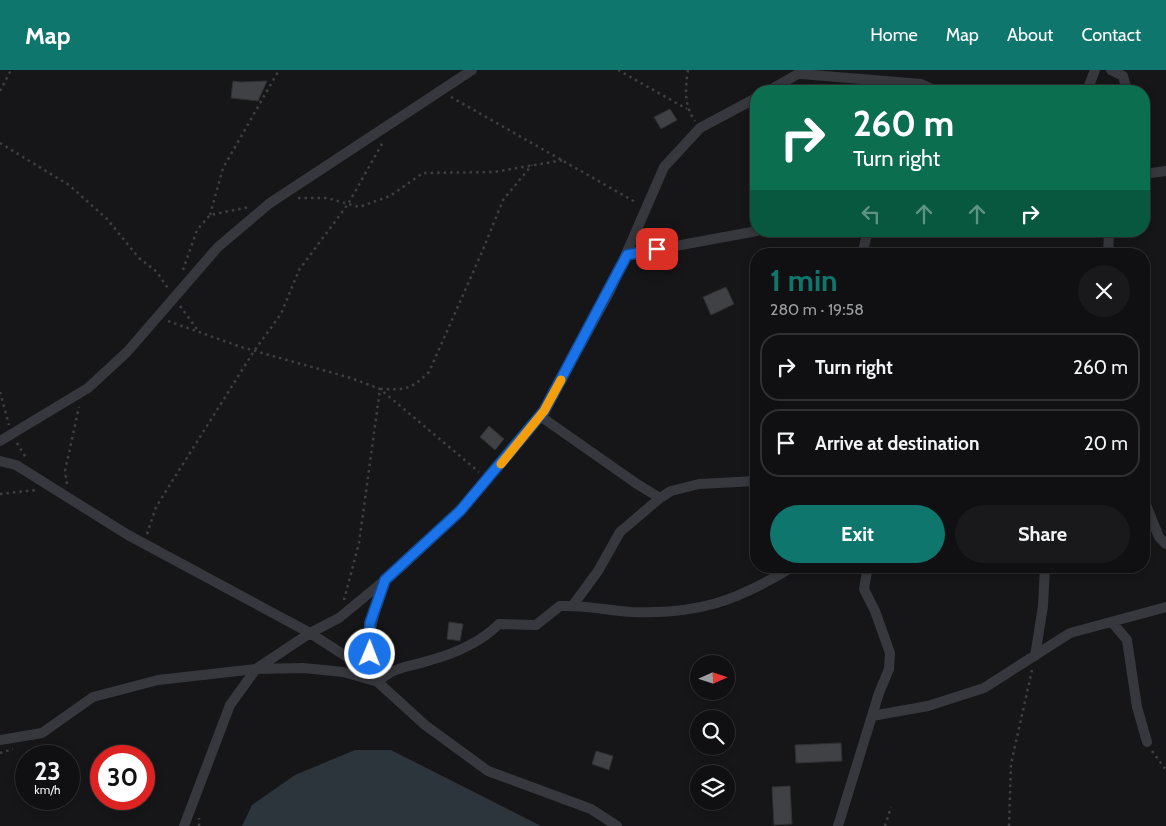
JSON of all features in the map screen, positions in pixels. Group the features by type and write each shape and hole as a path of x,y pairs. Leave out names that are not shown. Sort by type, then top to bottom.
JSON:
{"street":[{"path":"0,441 83,391 127,352 218,247 270,203 442,92 472,70"},
{"path":"1089,85 1095,70"},
{"path":"1111,70 1123,76 1125,85"},
{"path":"779,85 803,72 923,85"},
{"path":"184,826 230,705 256,669 310,634 339,618 385,580 460,511 488,479 540,416 606,299 664,168 700,128 750,101"},
{"path":"1150,173 1166,172"},
{"path":"627,255 750,232"},
{"path":"540,416 636,484 660,498"},
{"path":"0,461 16,465 144,543 310,634 358,664 425,725 488,771 591,809 617,826"},
{"path":"573,605 598,571 620,532 660,498 671,491 700,484 750,481"},
{"path":"1150,515 1159,537 1166,544"},
{"path":"378,682 389,672 431,660 468,646 490,633 500,624 536,625 560,606 573,605 630,612 686,611 732,600 781,573"},
{"path":"838,826 872,716 889,669 890,653 875,611 864,589 867,573"},
{"path":"1035,656 1043,606 1045,573"},
{"path":"378,682 370,654 370,623 385,580"},
{"path":"872,716 928,706 984,688 1070,633 1166,607"},
{"path":"1112,622 1127,640 1138,707 1147,742"},
{"path":"0,740 42,733 93,697 158,680 256,669 303,668 343,672 378,682"}],"path":[{"path":"0,91 11,70"},
{"path":"181,274 196,230 210,215 223,168 279,70"},
{"path":"618,70 687,110 700,128"},
{"path":"687,110 685,86 688,70"},
{"path":"442,92 645,208"},
{"path":"144,543 156,507 254,351 281,314 299,270 348,204 386,138"},
{"path":"0,143 69,185 107,219 139,258 157,272 200,333"},
{"path":"289,200 308,197 328,198 359,207 390,196 423,173 494,172 564,160"},
{"path":"156,317 254,351 351,378 380,389 402,390 416,386 429,372 482,252 502,200 532,165"},
{"path":"210,215 270,203"},
{"path":"380,389 488,479"},
{"path":"339,618 359,543 380,389"},
{"path":"70,499 65,471 83,391"},
{"path":"0,494 22,490 57,490"},
{"path":"1009,826 1011,764 1035,656"},
{"path":"1147,742 1166,770"},
{"path":"885,826 891,807"}],"shaded area":[{"path":"355,750 391,750 541,826 242,826 252,805 295,775"}],"building":[{"path":"233,81 267,81 258,101 231,98"},
{"path":"670,109 677,120 661,129 654,117"},
{"path":"726,287 734,304 711,315 703,297"},
{"path":"489,426 504,439 495,450 480,437"},
{"path":"449,622 463,624 460,641 447,639"},
{"path":"841,743 842,761 796,763 795,745"},
{"path":"596,751 613,756 609,770 592,764"},
{"path":"790,786 792,824 774,825 772,787"}],"slow traffic":[{"path":"501,464 544,411 561,380"}],"route":[{"path":"370,654 370,623 385,580 460,511 544,411 610,291 627,255 657,249"}]}
